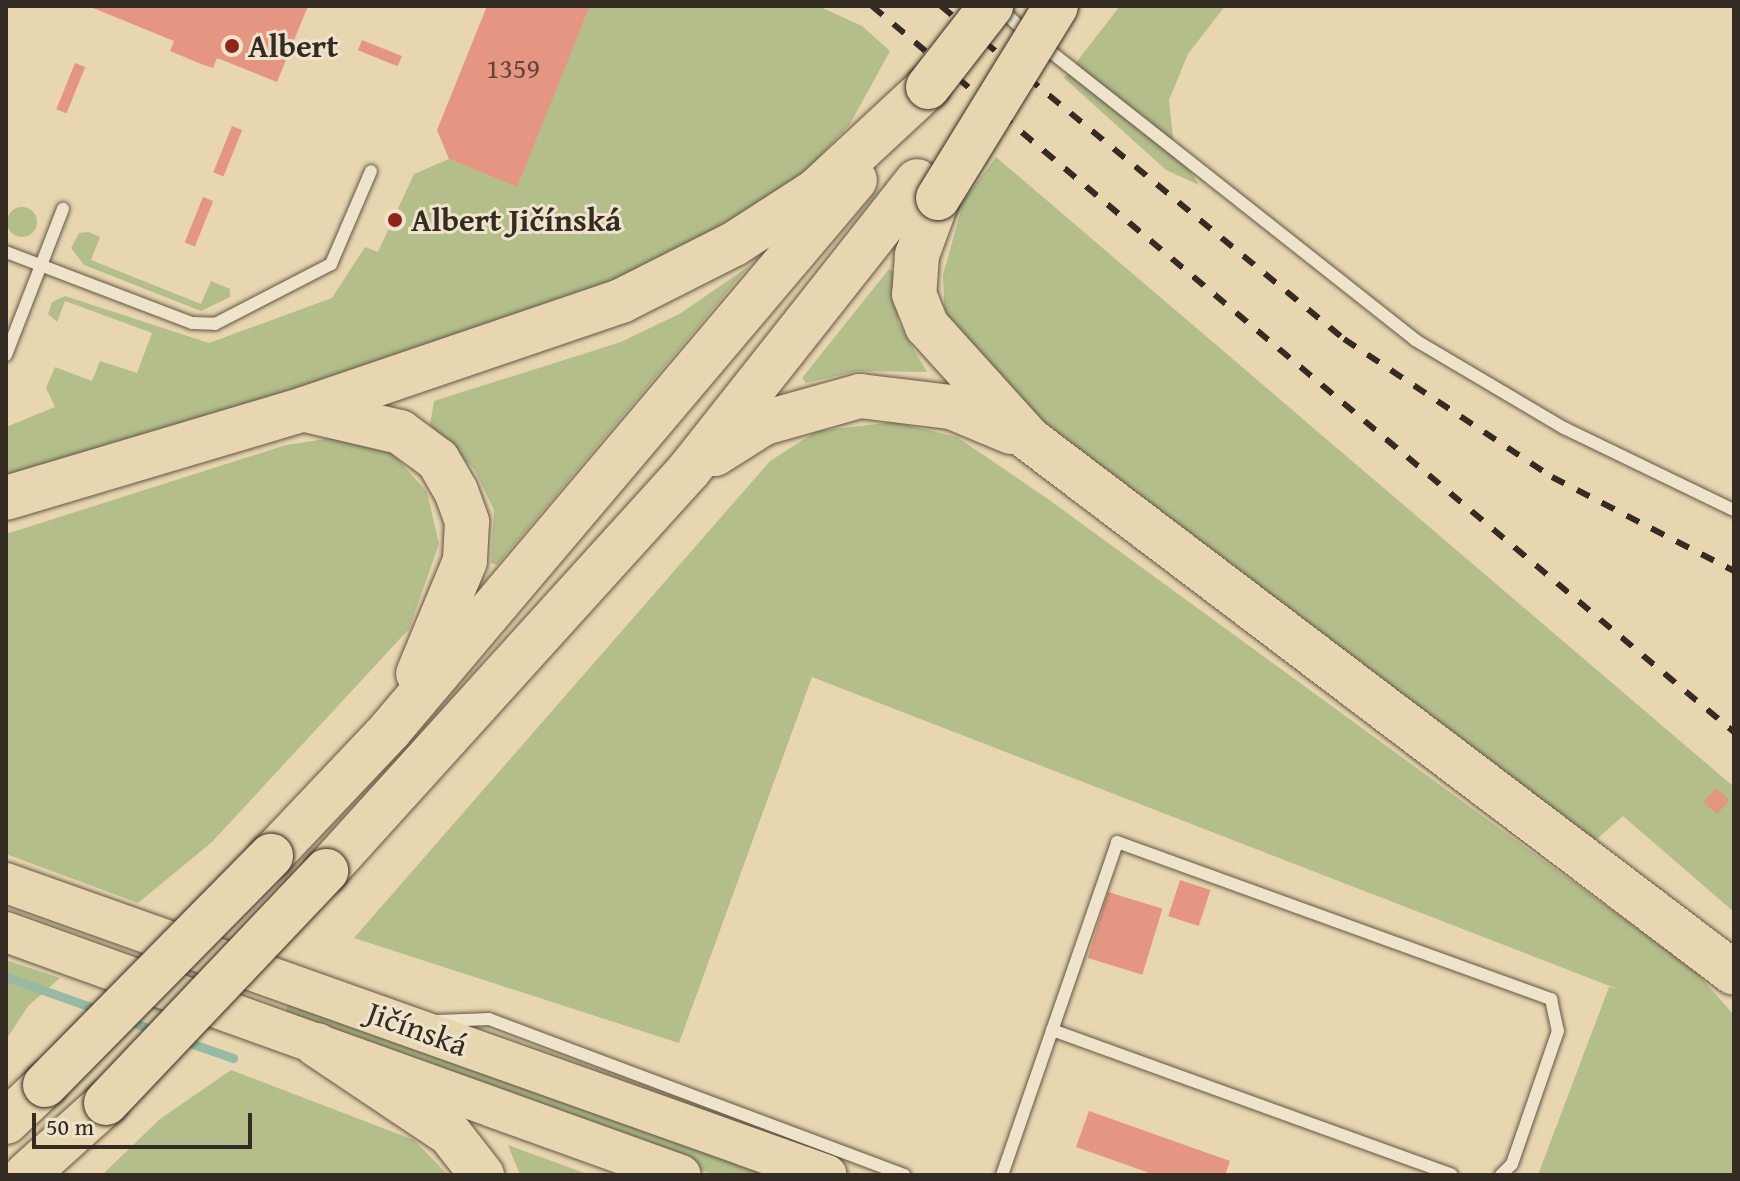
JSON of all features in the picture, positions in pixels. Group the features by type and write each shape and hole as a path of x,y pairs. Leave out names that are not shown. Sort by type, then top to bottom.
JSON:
{"highway":[{"path":"6,1122 271,856 390,730 994,6"},
{"path":"47,1175 106,1103 326,871 689,470 927,190 1054,6"},
{"path":"6,498 304,409 621,301 734,244 877,147"},
{"path":"927,190 914,294 927,326 1029,439 1734,973"},
{"path":"689,470 764,423 860,396 951,407 1029,439"},
{"path":"304,409 400,432 438,460 467,522 456,590 390,730"},
{"path":"317,1045 428,1116 482,1175"},
{"path":"26,1175 106,1103"}],"main road":[{"name":"Jičínská","path":"6,883 827,1175"},
{"name":"Jičínská","path":"6,932 681,1175"}],"lane":[{"path":"994,6 1415,340 1564,428 1734,510"},
{"path":"6,252 192,323 215,324 318,275 343,239 371,171"},
{"path":"6,355 63,209"},
{"path":"1002,1175 1117,842 1551,999 1558,1031 1512,1164 1501,1175"},
{"path":"396,1022 489,1019 905,1175"},
{"path":"1052,1030 1452,1175"}],"green space":[{"path":"590,6 818,6 862,26 890,51 850,124 801,177 758,212 579,304 6,475 6,427 55,407 46,388 55,367 92,381 100,361 137,373 152,333 65,301 57,322 48,314 52,302 65,296 209,343 332,298 365,247 378,252 414,174 449,159 516,186"},
{"path":"1120,6 1225,6 1188,54 1169,100 1174,146 1199,185 1166,170 1064,78"},
{"path":"996,157 1734,787 1734,912 1623,816 1582,852 1008,398 945,325 943,275 964,200"},
{"path":"22,207 32,212 37,222 32,232 22,237 12,232 7,222 12,212"},
{"path":"89,232 100,237 91,260 201,304 211,281 230,289 230,297 201,311 84,265 71,248 79,233"},
{"path":"749,266 497,565 491,563 494,510 474,469 430,425 434,401 621,342 681,313"},
{"path":"889,269 897,274 898,322 927,372 858,371 806,383 802,378"},
{"path":"894,422 957,437 1048,499 1695,971 1734,1015 1734,1175 1538,1175 1609,987 1620,990 812,677 679,1043 354,938 770,461 817,431"},
{"path":"332,438 392,453 427,492 439,544 409,629 212,842 138,903 6,854 6,534 286,445"},
{"path":"6,960 60,978 28,1006 6,1040"},
{"path":"290,999 774,1175 715,1175 283,1018"},
{"path":"231,1070 414,1140 448,1175 102,1175 160,1119"},
{"path":"508,1145 590,1175 520,1175"}],"building":[{"name":"Albert","path":"88,6 308,6 277,82 217,58 213,68 201,64 170,51 174,41"},
{"path":"487,6 590,6 517,187 449,159 437,130"},
{"path":"362,40 402,56 398,66 358,50"},
{"path":"75,63 85,67 66,113 56,109"},
{"path":"232,126 242,130 223,176 213,172"},
{"path":"203,197 213,201 195,247 185,242"},
{"path":"1716,788 1730,800 1717,814 1704,802"},
{"path":"1180,880 1210,890 1199,926 1168,916"},
{"path":"1108,892 1163,909 1142,975 1088,958"},
{"path":"1089,1111 1230,1161 1225,1175 1155,1175 1076,1147"}],"waterway":[{"path":"6,977 102,1011"},
{"path":"127,1020 158,1032"},
{"path":"184,1041 233,1058"}],"railway":[{"path":"872,6 1734,732"},
{"path":"941,6 1344,339 1552,477 1734,571"}],"place":[{"name":"Albert","path":"232,46"},
{"name":"Albert Jičínská","path":"395,220"}]}
